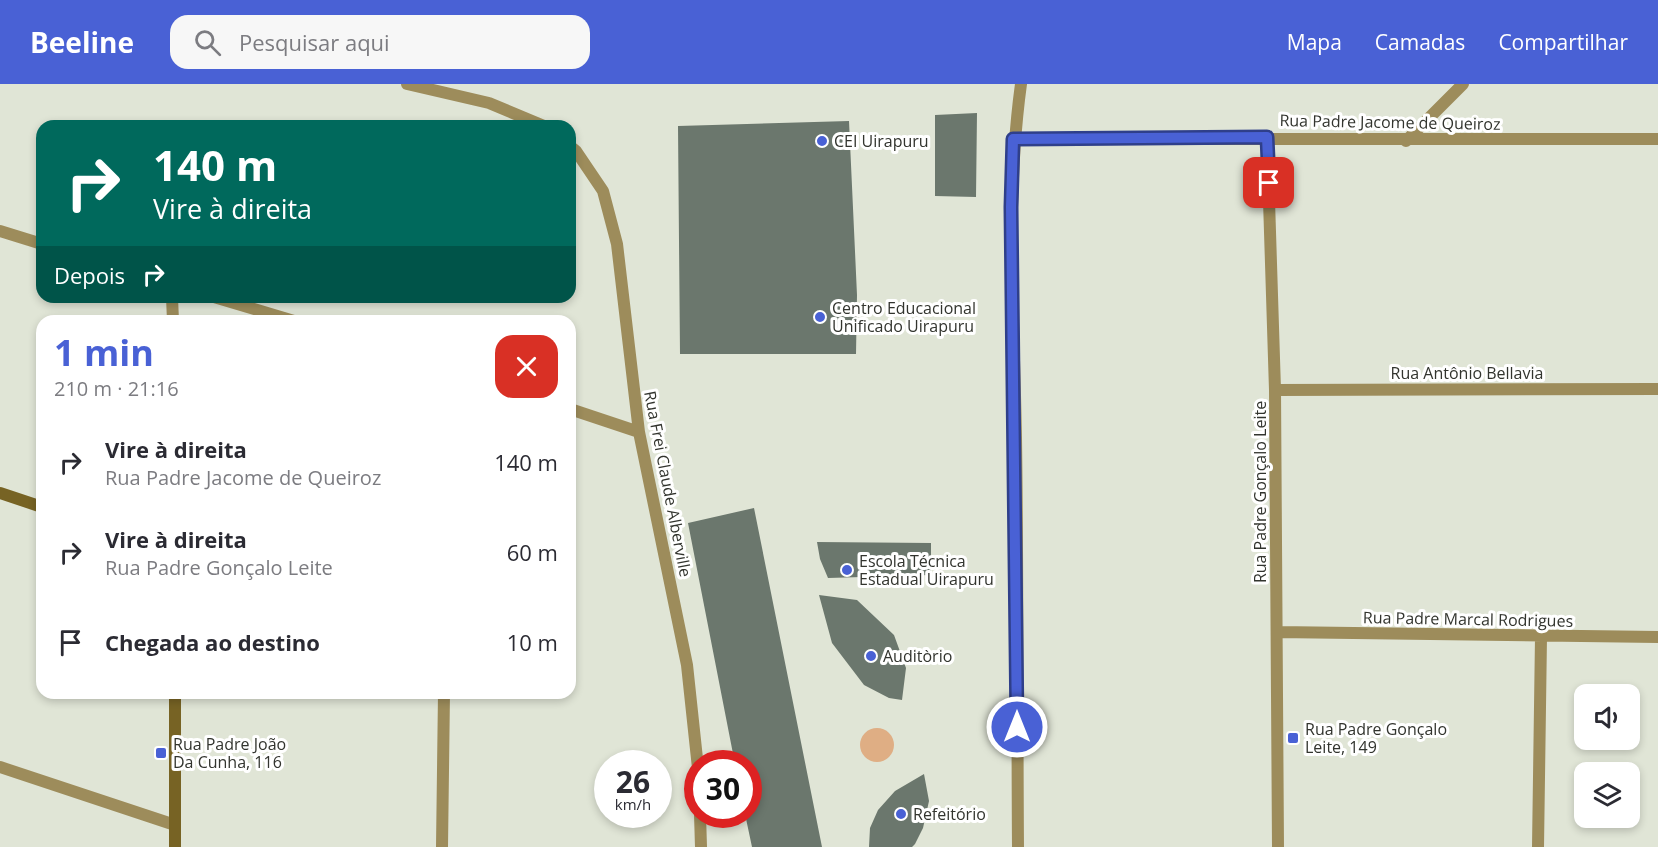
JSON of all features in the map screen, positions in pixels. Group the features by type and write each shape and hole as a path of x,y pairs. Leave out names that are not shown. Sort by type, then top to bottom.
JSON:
{"street":[{"path":"407,84 489,103 530,120"},
{"path":"1018,847 1016,451 1011,207 1013,139 1021,84"},
{"path":"1406,141 1463,84"},
{"name":"Rua Padre Jacome de Queiroz","path":"1013,139 1267,137 1406,141 1658,139"},
{"name":"Rua Padre Gonçalo Leite","path":"1267,137 1275,390 1278,847"},
{"name":"Rua Frei Claude Alberville","path":"576,151 603,191 617,244 639,432 687,664 696,750"},
{"path":"0,231 36,242"},
{"path":"234,303 274,315"},
{"name":"Rua Antônio Bellavia","path":"1275,390 1658,389"},
{"path":"576,411 639,432"},
{"path":"0,493 36,505"},
{"name":"Rua Padre Marcal Rodrigues","path":"1277,632 1658,638"},
{"path":"1538,847 1541,637"},
{"path":"175,699 175,847"},
{"path":"442,847 444,699"},
{"path":"0,767 175,825"},
{"path":"700,828 701,847"}],"shaded area":[{"path":"877,728 889,733 894,745 889,757 877,762 865,757 860,745 865,733"}],"building":[{"path":"977,113 976,197 935,196 935,115"},
{"path":"849,121 857,295 856,354 680,354 678,126"},
{"path":"754,508 822,847 752,847 748,828 762,828 762,750 732,750 688,523"},
{"path":"817,542 931,543 931,575 828,578 820,559"},
{"name":"Auditòrio","path":"819,595 857,600 894,635 906,668 902,700 889,698 864,685 832,643"},
{"name":"Refeitório","path":"924,774 929,801 923,828 915,844 912,847 869,847 870,828 878,810 895,791"}],"place":[{"name":"CEI Uirapuru","path":"822,141"},
{"name":"Centro Educacional Unificado Uirapuru","path":"820,317"},
{"name":"Escola Técnica Estadual Uirapuru","path":"847,570"},
{"name":"Auditòrio","path":"871,656"},
{"name":"Rua Padre Gonçalo Leite, 149","path":"1293,738"},
{"name":"Rua Padre João Da Cunha, 116","path":"161,753"},
{"name":"Refeitório","path":"901,814"}],"route":[{"path":"1017,727 1016,439 1011,207 1013,139 1267,137 1269,183"}]}
